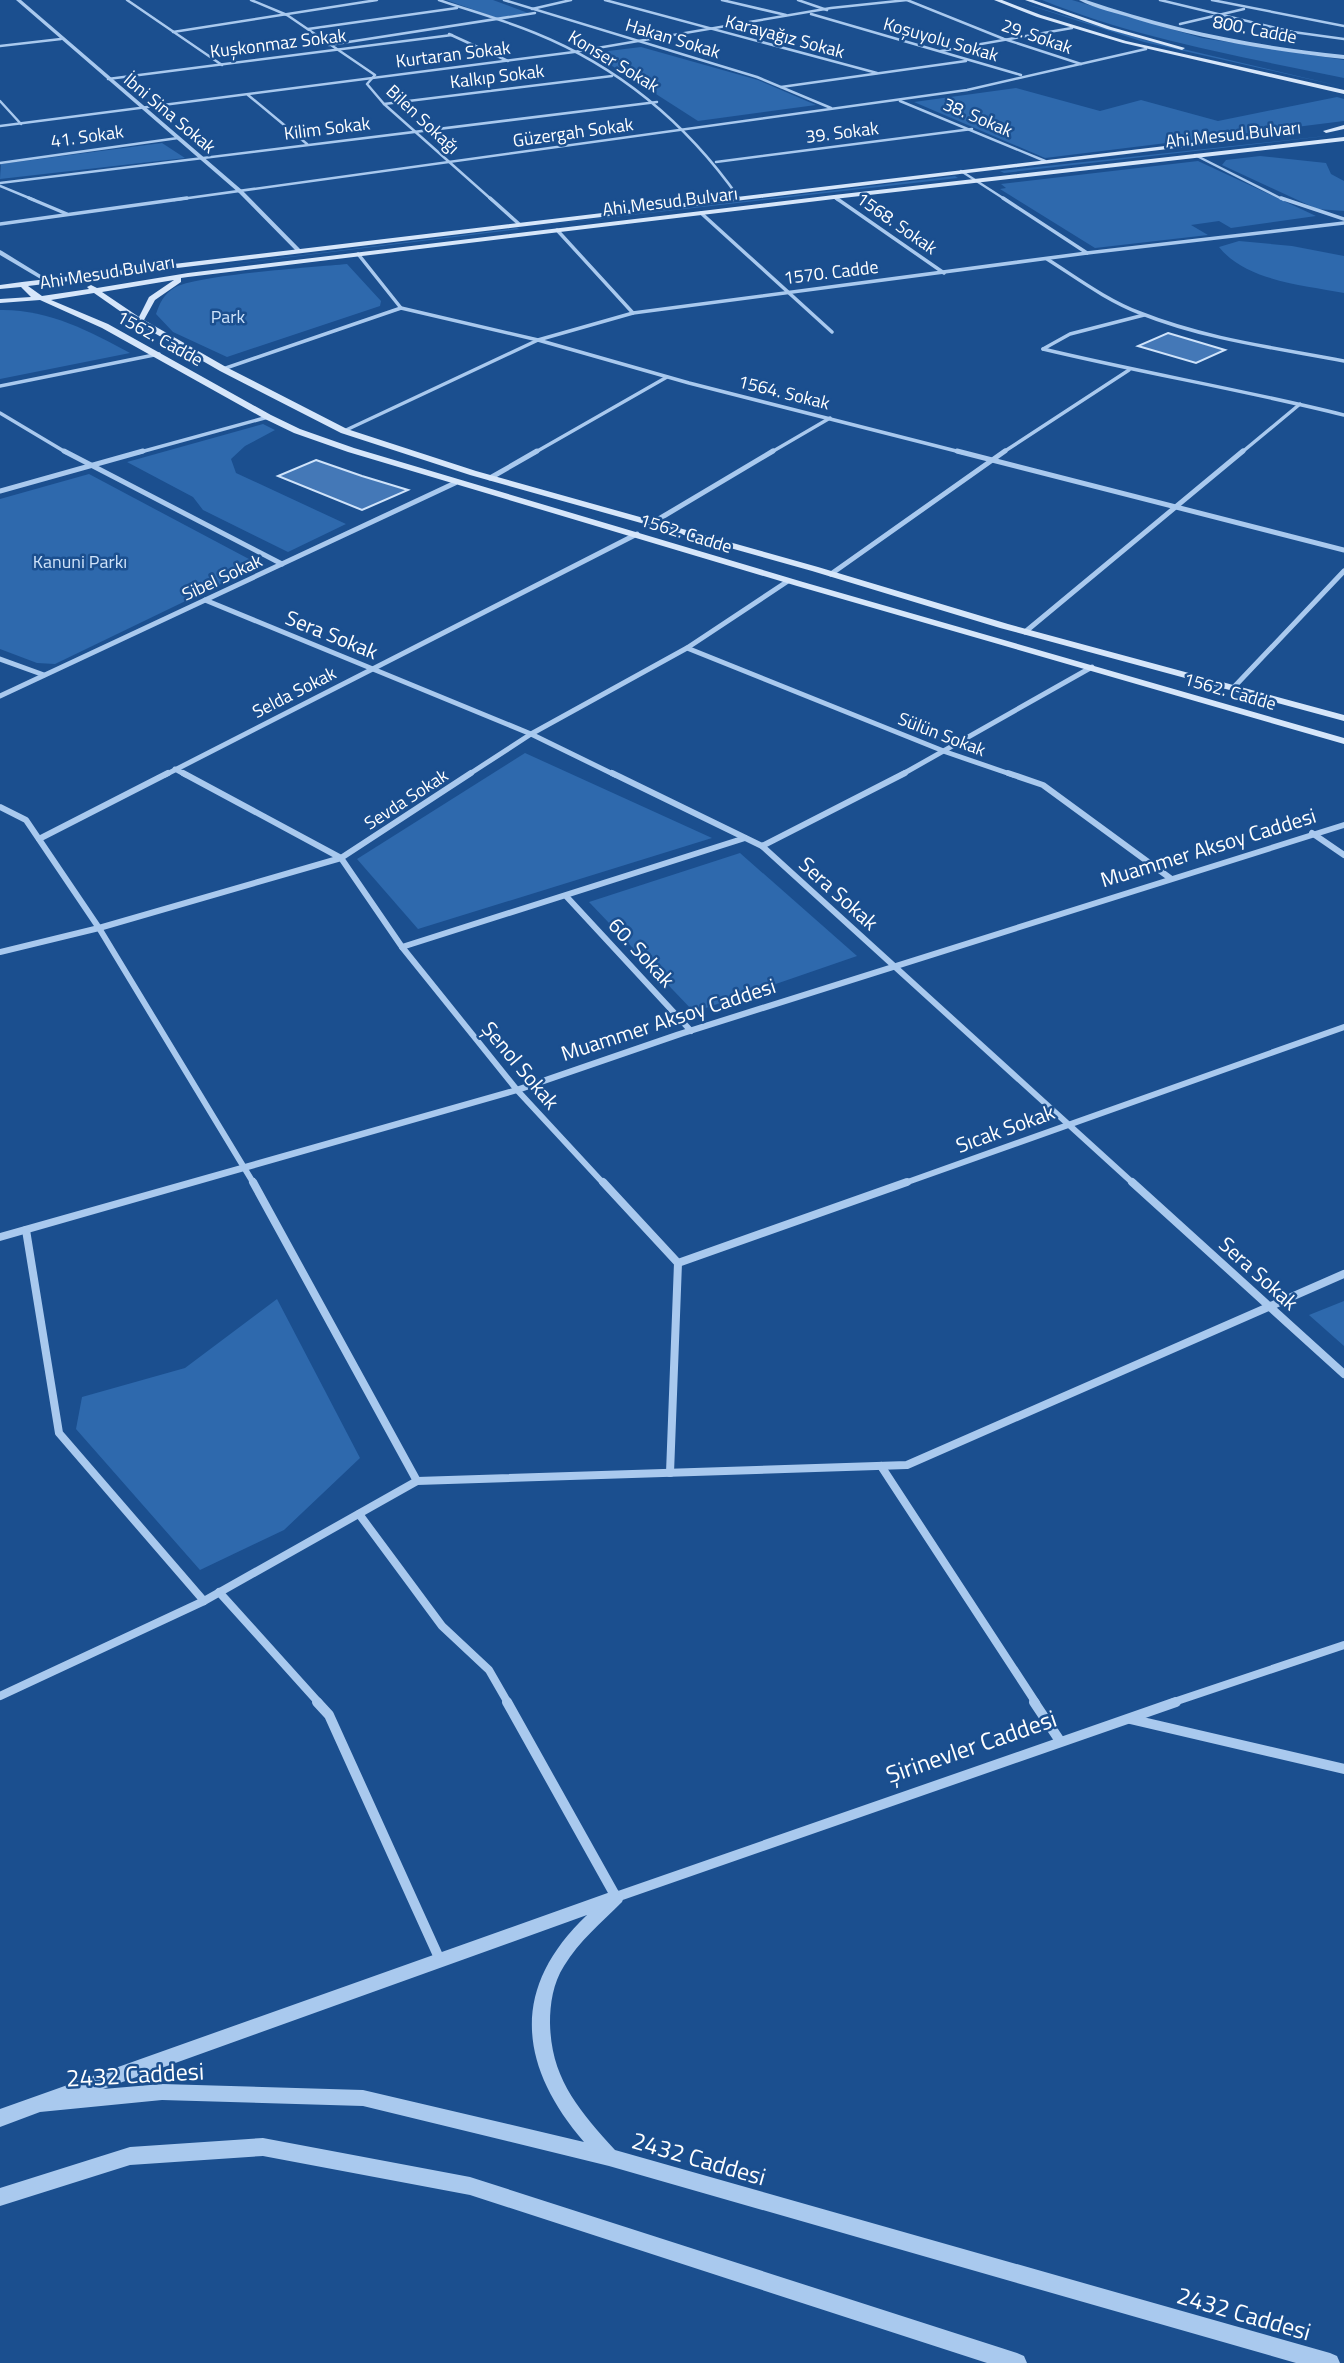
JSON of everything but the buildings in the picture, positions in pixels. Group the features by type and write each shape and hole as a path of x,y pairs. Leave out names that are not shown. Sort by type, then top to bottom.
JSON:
{"main road":[{"path":"997,0 1072,28 1146,49 1344,92"},
{"path":"1028,0 1178,47 1344,84"},
{"name":"Ahi Mesud Bulvarı","path":"1313,132 1344,128"},
{"name":"Ahi Mesud Bulvarı","path":"0,287 1273,135"},
{"name":"Ahi Mesud Bulvarı","path":"0,301 41,299 188,275 557,230 1195,154 1344,139"},
{"path":"139,321 159,291 188,275"},
{"name":"1562. Cadde","path":"73,277 139,321 223,369 344,431 490,478 831,573 1025,632 1344,718"},
{"path":"22,284 27,291 41,299"},
{"name":"1562. Cadde","path":"41,299 106,326 297,431 455,483 1344,741"}],"street":[{"name":"İbni Sina Sokak","path":"18,0 241,192 299,251"},
{"path":"127,0 222,65"},
{"name":"Bilen Sokağı","path":"251,0 289,16 376,77 367,84 384,104 519,224"},
{"path":"173,32 289,16 377,0"},
{"name":"Konser Sokak","path":"439,0 497,20 574,52 657,102 687,129 716,162 739,198"},
{"name":"Hakan Sokak","path":"504,0 780,87 832,108"},
{"path":"531,10 571,0"},
{"name":"Karayağız Sokak","path":"605,0 877,74"},
{"path":"722,0 792,16"},
{"path":"798,0 827,10"},
{"path":"852,0 865,5"},
{"name":"Kurtaran Sokak","path":"0,126 574,52 827,10 907,0"},
{"name":"29. Sokak","path":"907,0 1004,39 1081,64"},
{"name":"800. Cadde","path":"1081,0 1219,37 1344,55"},
{"name":"800. Cadde","path":"1095,0 1180,24 1344,55"},
{"path":"1160,0 1216,16 1344,39"},
{"path":"1212,0 1344,26"},
{"path":"308,29 460,7"},
{"path":"1180,24 1247,9"},
{"path":"328,45 539,12"},
{"name":"Koşuyolu Sokak","path":"810,14 1024,76"},
{"path":"936,51 1072,28"},
{"path":"439,29 508,61"},
{"name":"Kuşkonmaz Sokak","path":"108,79 452,35"},
{"path":"0,46 61,39"},
{"name":"Güzergah Sokak","path":"0,224 967,90 1146,49"},
{"path":"780,87 970,61"},
{"name":"Kalkıp Sokak","path":"384,104 614,76"},
{"path":"248,95 307,144"},
{"name":"38. Sokak","path":"900,100 1045,161"},
{"path":"0,101 21,124"},
{"name":"Kilim Sokak","path":"0,185 307,144 657,102"},
{"name":"39. Sokak","path":"716,162 972,130"},
{"name":"41. Sokak","path":"0,163 178,138"},
{"path":"1195,154 1292,204 1344,221"},
{"path":"961,171 1087,253"},
{"path":"0,185 68,215"},
{"name":"1568. Sokak","path":"834,197 944,273"},
{"path":"701,213 832,332"},
{"name":"1570. Cadde","path":"344,431 538,340 633,313 1344,221"},
{"path":"557,230 633,313"},
{"path":"0,252 46,280"},
{"path":"223,369 401,308 358,254"},
{"path":"1047,258 1116,303 1144,315 1344,361"},
{"name":"1564. Sokak","path":"401,308 538,340 667,377 1344,550"},
{"path":"1144,315 1070,334 1043,349 1129,370 1230,387 1344,415"},
{"path":"0,386 159,354"},
{"path":"831,573 990,461 1129,370"},
{"path":"490,478 667,377"},
{"path":"1025,632 1300,404"},
{"path":"0,413 89,466 282,564"},
{"path":"0,491 268,417"},
{"path":"652,523 830,418"},
{"name":"Sibel Sokak","path":"0,696 455,483"},
{"name":"Selda Sokak","path":"39,839 637,534"},
{"path":"1234,687 1344,571"},
{"name":"Sevda Sokak","path":"0,952 99,928 341,858 531,734 687,648 788,581"},
{"name":"Sera Sokak","path":"205,600 531,734 762,846 1344,1374"},
{"name":"Sülün Sokak","path":"687,648 946,752 1043,785 1170,878"},
{"path":"0,659 44,676"},
{"path":"762,846 946,752 1092,667"},
{"name":"Şenol Sokak","path":"176,769 341,858 402,947 517,1090 678,1263"},
{"path":"0,807 26,820 99,928 246,1169 417,1481"},
{"name":"Muammer Aksoy Caddesi","path":"0,1237 517,1090 691,1031 1344,825"},
{"path":"1312,833 1344,855"},
{"path":"402,947 745,838"},
{"name":"60. Sokak","path":"566,896 691,1031"},
{"name":"Sıcak Sokak","path":"678,1263 1344,1027"},
{"path":"26,1230 59,1433 204,1601"},
{"path":"670,1473 678,1263"},
{"path":"0,1696 204,1601 417,1481 907,1465 1344,1274"},
{"path":"881,1466 1060,1741"},
{"path":"359,1514 442,1626 489,1670 616,1897"},
{"path":"219,1592 329,1715 440,1960"},
{"name":"Şirinevler Caddesi","path":"616,1897 1060,1741 1344,1645"},
{"path":"1128,1718 1344,1769"},
{"path":"0,2118 616,1897"},
{"path":"609,2157 572,2116 549,2078 540,2037 543,1989 563,1952 616,1897"},
{"name":"2432 Caddesi","path":"41,2105 162,2092 363,2098 609,2157 1329,2363"},
{"path":"0,2197 130,2157 263,2147 470,2186 1017,2363"}],"green space":[{"path":"446,0 493,0 528,13 497,18"},
{"path":"1013,0 1145,40 1344,87 1144,42"},
{"path":"1042,0 1072,0 1202,38 1344,60 1344,78 1153,36 1078,14"},
{"path":"641,47 758,80 816,105 698,121 592,53"},
{"path":"1016,88 1100,111 1141,100 1218,121 1337,97 1344,99 1344,121 1045,158 914,102"},
{"path":"1344,134 1004,173 1000,171"},
{"path":"162,143 185,158 0,179 1,164"},
{"path":"1260,156 1326,163 1331,174 1344,181 1344,211 1317,209 1222,165 1226,160"},
{"path":"1198,161 1316,216 1231,228 1219,221 1191,225 1208,235 1095,248 1000,189 1006,188 1001,184"},
{"path":"955,176 958,178 526,227"},
{"path":"517,228 520,229 169,272"},
{"path":"1239,241 1292,246 1344,256 1344,293 1276,280 1244,267 1219,247"},
{"name":"Park","path":"347,264 381,301 380,306 227,357 173,332 156,314 167,293 186,283 256,272"},
{"path":"0,310 51,317 84,329 130,353 0,379"},
{"path":"263,424 275,430 245,446 231,459 236,473 346,524 288,552 203,510 193,497 127,462"},
{"name":"Kanuni Parkı","path":"89,474 260,565 55,664 37,663 0,649 0,499"},
{"path":"525,753 712,838 418,929 357,859"},
{"path":"740,853 857,956 694,1012 589,902"},
{"path":"277,1299 360,1458 284,1530 200,1570 76,1429 82,1397 185,1368"},
{"path":"1344,1301 1344,1346 1309,1315"}]}
